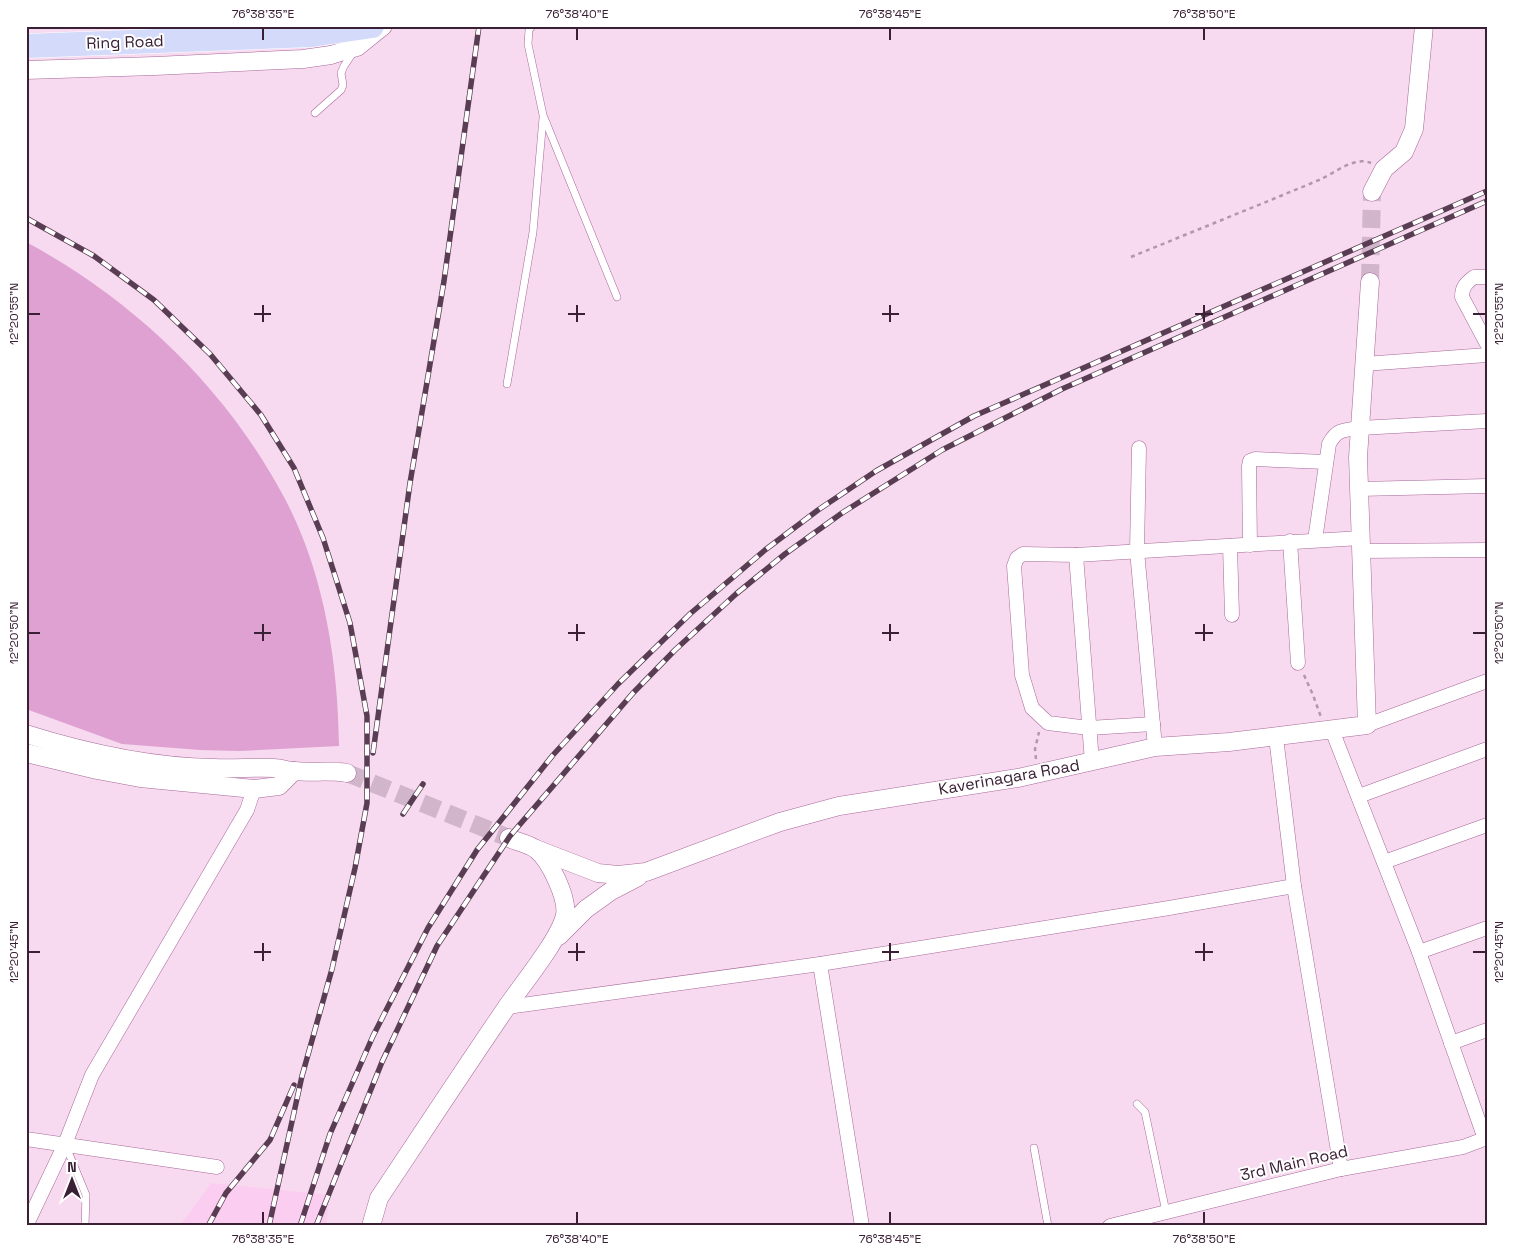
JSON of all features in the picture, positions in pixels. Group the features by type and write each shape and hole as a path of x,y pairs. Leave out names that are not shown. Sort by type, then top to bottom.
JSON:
{"highway":[{"name":"Ring Road","path":"26,46 312,34 372,26"}],"street":[{"path":"26,70 303,59 331,55 357,47 383,26"},
{"path":"1372,192 1384,169 1404,152 1414,129 1424,26"},
{"path":"1487,277 1474,277 1466,284 1462,291 1462,297 1487,343"},
{"path":"1367,725 1358,456 1370,282"},
{"path":"1364,364 1487,355"},
{"path":"1315,540 1329,444 1333,436 1340,431 1360,428 1487,421"},
{"path":"1140,448 1137,551 1155,747"},
{"path":"1250,544 1250,461 1255,459 1326,462"},
{"path":"1359,489 1487,486"},
{"path":"1153,724 1089,728 1048,723 1032,708 1022,675 1014,566 1017,558 1023,554 1076,555 1315,540 1361,545 1487,550"},
{"path":"1290,541 1298,663"},
{"path":"1230,546 1232,615"},
{"path":"1076,555 1092,762"},
{"name":"Kaverinagara Road","path":"509,838 598,873 618,875 646,872 780,822 839,806 1009,779 1155,747 1276,737 1367,725 1487,681"},
{"path":"1328,730 1359,796 1419,952 1486,1139"},
{"path":"26,734 75,749 125,759 213,768 278,768 294,771 334,771 347,773"},
{"path":"1276,737 1294,886 1342,1169"},
{"path":"1359,796 1487,749"},
{"path":"26,753 140,778 254,789 279,786 294,771"},
{"path":"26,1226 65,1144 92,1075 246,810 254,789"},
{"path":"1384,862 1487,825"},
{"path":"371,1226 379,1198 558,931 565,914 563,897 556,876 536,849"},
{"path":"548,947 586,910 611,891 646,872"},
{"path":"507,1007 820,964 1294,886"},
{"path":"1419,952 1487,928"},
{"path":"820,964 862,1226"},
{"path":"1451,1043 1487,1030"},
{"path":"26,1139 217,1167"},
{"name":"3rd Main Road","path":"1110,1226 1342,1169 1463,1147 1486,1139"}],"lane":[{"path":"532,26 529,30 528,44 543,115 617,296"},
{"path":"315,113 341,90 344,85 341,73 357,47"},
{"path":"507,384 533,232 543,115"},
{"path":"1137,1104 1145,1112 1166,1212"},
{"path":"65,1144 86,1195 85,1226"},
{"path":"1034,1148 1048,1226"}],"path":[{"path":"1131,257 1309,184 1334,173 1354,161 1366,161 1384,169"},
{"path":"1298,663 1328,730"},
{"path":"1036,773 1035,749 1042,717"}],"shaded area":[{"path":"26,242 66,265 104,291 140,319 174,350 234,419 261,457 298,526 319,586 332,650 336,682 339,746 239,751 122,744 26,709"},
{"path":"211,1183 330,1195 326,1226 180,1226"}],"tunnel":[{"path":"1370,282 1372,192"},
{"path":"347,773 509,838"}],"railway":[{"path":"373,753 410,483 444,281 479,26"},
{"path":"300,1226 330,1134 373,1036 428,928 477,850 553,755 618,684 691,613 765,550 818,510 876,471 974,416 1487,191"},
{"path":"316,1226 382,1062 437,946 510,836 633,693 675,650 736,594 785,554 842,513 942,450 1062,389 1487,201"},
{"path":"26,218 94,256 154,300 210,354 261,415 294,468 323,538 350,623 367,716 367,803 355,868 332,969 302,1076 269,1226"},
{"path":"403,814 423,784"},
{"path":"208,1226 226,1193 270,1140 294,1085"}]}
